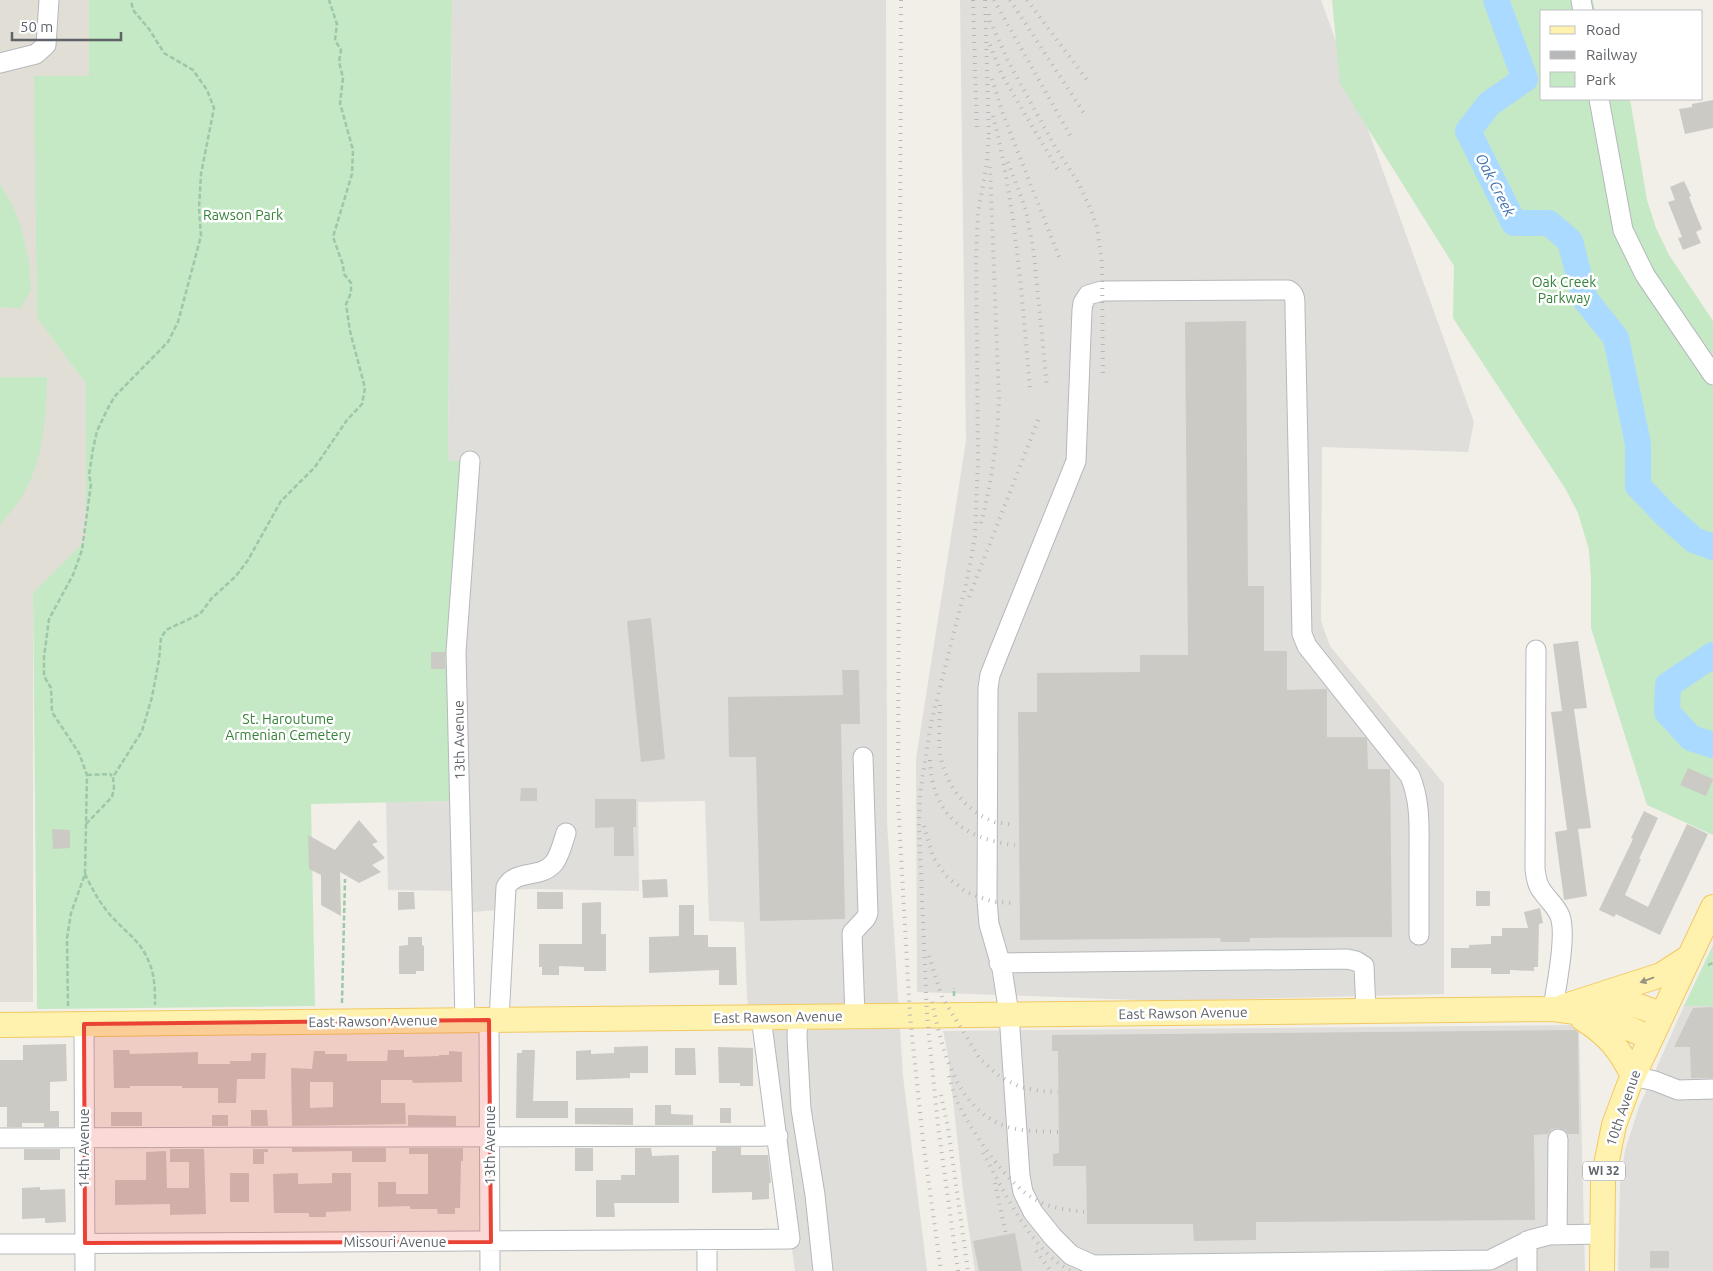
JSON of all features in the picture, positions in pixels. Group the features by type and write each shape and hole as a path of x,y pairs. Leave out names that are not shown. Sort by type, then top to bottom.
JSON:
{"main road":[{"name":"WI 32","path":"1651,1038 1661,1015 1699,961 1713,907"},
{"path":"1595,996 1699,961"},
{"name":"East Rawson Avenue","path":"1561,1010 1595,996 1626,1001 1661,1015"},
{"name":"East Rawson Avenue","path":"0,1025 1561,1010 1598,1015 1651,1038"},
{"path":"1561,1010 1601,1030 1622,1055 1633,1076"},
{"name":"10th Avenue","path":"1602,1271 1603,1180 1607,1155 1614,1125 1633,1076 1651,1038"}],"street":[{"path":"0,63 36,54 46,45 49,0"},
{"path":"1598,100 1623,230 1645,275 1713,375"},
{"path":"1419,935 1419,818 1415,787 1410,776 1307,646 1302,634 1295,309 1292,292 1288,290 1102,291 1088,295 1083,303 1078,442 1075,467 999,652 989,682 987,698 987,900 989,924 1009,1014 1016,1128 1023,1192 1033,1212 1053,1237 1071,1255 1093,1265 1404,1266 1490,1260 1528,1242 1549,1235 1602,1234"},
{"name":"13th Avenue","path":"465,1020 456,652 470,461"},
{"path":"1536,650 1535,869 1536,881 1541,891 1561,917 1561,1010"},
{"path":"854,1016 852,933 866,918 868,913 863,757"},
{"name":"13th Avenue","path":"490,1271 494,1020 506,887 512,879 538,873 554,862 566,833"},
{"path":"999,963 1347,959 1356,961 1364,966 1366,1011"},
{"path":"798,1016 800,1109 815,1195 823,1271"},
{"path":"0,1138 778,1136 761,1017"},
{"name":"14th Avenue","path":"84,1024 85,1271"},
{"path":"1633,1076 1678,1090 1713,1089"},
{"name":"Missouri Avenue","path":"0,1244 790,1239 778,1136"},
{"path":"1557,1235 1558,1139"},
{"path":"707,1240 707,1271"},
{"path":"1528,1242 1528,1271"}],"path":[{"path":"68,1006 67,938 71,914 85,874 87,775 80,754 52,712 51,688 44,676 44,657 49,619 73,575 82,550 91,484 89,475 97,431 115,396 168,342 178,322 201,236 201,174 214,108 208,90 193,70 164,54 150,29 133,10 131,0"},
{"path":"86,824 112,797 114,788 113,777 142,731 152,697 161,638 166,630 200,614 212,598 236,576 248,560 281,501 315,466 347,420 362,404 365,388 350,331 346,304 351,283 344,274 343,265 333,237 352,174 353,150 340,103 343,78 339,62 341,50 335,40 337,24 329,0"},
{"path":"87,775 110,774 113,777"},
{"path":"85,874 96,896 114,920 135,937 149,962 155,981 155,1005"},
{"path":"342,1003 345,879"},
{"path":"1699,961 1713,964"},
{"path":"954,988 954,996"}],"highlighted area":[{"path":"489,1020 491,1242 85,1243 84,1024"}],"shaded area":[{"path":"0,0 89,0 89,76 35,76 37,318 86,384 86,540 33,594 33,1002 0,1002"},
{"path":"452,0 886,0 887,822 903,1076 927,1271 795,1271 761,1017 750,1017 747,997 744,922 709,921 705,801 638,802 639,891 532,889 497,891 496,910 463,913 462,891 388,890 386,802 451,801 465,461 449,461 448,444"},
{"path":"960,0 1321,0 1474,422 1468,452 1322,447 1321,621 1330,646 1444,784 1444,994 1165,1001 917,992 916,759 966,441"},
{"path":"1684,1006 1713,1006 1713,1271 1618,1271 1620,1186 1625,1150 1639,1107"},
{"path":"1579,1025 1585,1271 975,1271 963,1190 948,1055 943,1031"}],"green space":[{"name":"Rawson Park","path":"89,0 452,0 448,444 449,461 465,461 451,801 311,804 315,1006 37,1009 33,593 86,540 86,384 37,318 34,76 89,76"},
{"name":"Oak Creek Parkway","path":"1332,0 1593,0 1595,10 1540,10 1540,100 1630,100 1647,200 1656,228 1669,255 1713,321 1713,835 1647,805 1591,628 1589,550 1578,513 1565,488 1453,318 1454,266 1340,84"},
{"path":"0,184 12,204 20,224 29,261 31,290 21,308 0,307"},
{"path":"0,377 47,377 45,419 41,448 33,475 15,507 0,525"},
{"path":"1713,945 1713,1006 1684,1006"}],"building":[{"path":"1713,100 1713,128 1685,134 1679,109 1692,107 1692,104"},
{"path":"1684,181 1702,229 1696,232 1701,243 1683,250 1678,238 1682,237 1668,202 1675,200 1670,187"},
{"path":"1246,321 1248,586 1264,586 1264,651 1287,651 1287,690 1327,689 1327,737 1365,737 1367,740 1368,769 1390,769 1392,937 1250,938 1250,942 1221,942 1220,938 1020,940 1018,712 1037,712 1037,673 1140,672 1140,655 1188,655 1185,322"},
{"path":"651,618 665,759 641,762 627,621"},
{"path":"1578,641 1587,708 1574,709 1591,828 1578,829 1587,896 1564,900 1555,832 1567,830 1551,712 1562,711 1553,644"},
{"path":"431,652 445,652 445,669 431,669"},
{"path":"842,670 859,670 860,724 841,724 845,919 760,921 756,757 729,757 728,697 843,695"},
{"path":"1688,768 1713,779 1706,796 1680,785"},
{"path":"521,788 537,788 537,801 520,801"},
{"path":"595,799 636,799 636,827 633,827 634,856 614,856 614,827 595,828"},
{"path":"1644,811 1658,818 1625,895 1648,907 1687,824 1708,834 1660,935 1616,914 1614,917 1599,910 1633,839 1631,838"},
{"path":"359,820 378,842 372,844 385,858 372,865 381,872 359,883 340,872 341,916 321,905 321,875 309,869 308,835 335,850"},
{"path":"52,829 70,830 70,848 53,849"},
{"path":"667,879 668,897 643,898 642,880"},
{"path":"1476,891 1490,891 1490,906 1476,906"},
{"path":"398,892 414,892 415,909 398,910"},
{"path":"537,892 563,892 563,909 537,909"},
{"path":"601,902 601,934 606,934 606,971 584,971 584,967 559,966 559,975 542,975 542,967 539,967 539,944 582,944 582,903"},
{"path":"679,905 694,905 694,935 708,935 708,947 736,947 737,985 719,985 719,970 649,973 649,937 679,936"},
{"path":"1540,908 1543,923 1539,924 1538,967 1534,967 1534,971 1510,970 1510,974 1491,974 1491,968 1451,968 1451,948 1469,948 1469,945 1491,944 1491,936 1502,936 1502,928 1528,928 1524,912"},
{"path":"408,937 422,937 424,971 416,971 416,974 399,974 399,946 408,945"},
{"path":"1713,1007 1713,1078 1691,1078 1690,1047 1674,1047 1693,1008"},
{"path":"1575,1030 1578,1032 1579,1134 1568,1134 1558,1128 1552,1129 1548,1134 1534,1135 1535,1220 1256,1222 1256,1240 1194,1241 1193,1224 1087,1224 1086,1166 1053,1166 1053,1154 1059,1153 1058,1051 1052,1051 1052,1035"},
{"path":"66,1044 67,1081 50,1082 50,1111 59,1111 59,1127 44,1127 44,1123 22,1123 22,1127 7,1127 7,1107 0,1107 0,1060 23,1060 23,1045"},
{"path":"648,1046 648,1073 630,1073 630,1078 576,1080 576,1051 591,1050 591,1054 614,1053 614,1047"},
{"path":"718,1047 753,1048 753,1086 740,1086 740,1083 719,1083"},
{"path":"675,1048 695,1048 696,1075 675,1075"},
{"path":"113,1050 129,1050 130,1054 198,1052 198,1064 230,1064 230,1061 251,1061 251,1053 266,1053 265,1079 237,1079 236,1103 218,1103 218,1088 130,1086 130,1088 114,1088"},
{"path":"388,1050 404,1050 404,1057 449,1055 449,1051 462,1052 462,1082 413,1083 412,1080 381,1080 381,1103 405,1103 406,1124 292,1126 291,1068 312,1069 314,1051 325,1051 325,1054 347,1054 347,1061 387,1061","holes":["310,1082 333,1082 333,1107 310,1108"]},
{"path":"522,1050 535,1050 533,1101 568,1101 568,1118 516,1118 517,1053 522,1053"},
{"path":"655,1105 671,1105 671,1114 693,1115 693,1125 655,1125"},
{"path":"575,1108 633,1108 633,1125 575,1124"},
{"path":"720,1108 731,1108 731,1123 720,1123"},
{"path":"251,1110 267,1110 268,1126 251,1126"},
{"path":"111,1112 142,1112 142,1126 111,1126"},
{"path":"212,1115 228,1115 228,1126 212,1126"},
{"path":"408,1115 456,1116 456,1126 408,1126"},
{"path":"716,1147 741,1147 741,1155 768,1155 771,1183 769,1183 769,1199 752,1200 752,1192 712,1193 712,1151 716,1151"},
{"path":"292,1148 386,1148 386,1162 352,1162 352,1151 292,1152"},
{"path":"409,1148 463,1148 460,1208 455,1208 455,1214 438,1214 437,1209 410,1209 410,1206 378,1207 378,1182 396,1182 396,1194 428,1194 428,1154 409,1154"},
{"path":"575,1148 593,1148 593,1171 575,1171"},
{"path":"635,1148 651,1148 652,1156 679,1155 679,1203 614,1203 615,1217 596,1217 596,1180 621,1180 621,1175 635,1175"},
{"path":"24,1149 60,1149 60,1160 24,1160"},
{"path":"170,1149 204,1149 206,1214 170,1215 170,1204 115,1205 115,1180 146,1180 146,1152 166,1151 167,1188 189,1188 189,1162 170,1162"},
{"path":"253,1149 268,1149 268,1152 264,1152 264,1164 253,1164"},
{"path":"230,1173 249,1173 249,1202 230,1202"},
{"path":"298,1173 298,1184 332,1183 332,1173 351,1173 351,1211 326,1212 326,1217 309,1217 309,1213 274,1213 273,1174"},
{"path":"40,1187 40,1190 65,1189 66,1222 45,1223 45,1218 22,1219 22,1188"},
{"path":"1015,1233 1022,1271 979,1271 973,1241"},
{"path":"1650,1251 1669,1251 1669,1268 1650,1268"}],"waterway":[{"name":"Oak Creek","path":"1496,0 1525,79 1489,104 1468,131 1514,223 1549,223 1570,241 1585,299 1616,338 1638,444 1638,486 1694,540 1713,547"},
{"name":"Oak Creek","path":"1713,655 1668,685 1667,712 1691,738 1713,745"}],"railway":[{"path":"901,0 898,801 910,1016 923,1141 941,1271"},
{"path":"973,0 977,133"},
{"path":"985,0 989,140"},
{"path":"994,0 1071,137"},
{"path":"1010,0 1086,116"},
{"path":"1027,0 1090,84"},
{"path":"989,14 990,21 1009,63 1054,145 1078,182 1097,228 1102,263 1103,378"},
{"path":"990,45 1002,75 1058,170"},
{"path":"992,79 1003,114 1061,262"},
{"path":"993,116 1013,218 1030,390"},
{"path":"958,1271 938,1126 927,1015 919,826 920,794 931,723 966,585 975,537 978,460 976,258 978,213 987,163 989,133"},
{"path":"1008,162 1026,210 1034,254 1047,388"},
{"path":"981,523 993,462 999,400 990,167"},
{"path":"969,597 1040,415"},
{"path":"940,705 940,752 942,763 951,785 966,804 984,818 1015,825"},
{"path":"930,760 932,779 937,796 944,809 954,821 980,837 1015,845"},
{"path":"924,826 933,857 946,876 966,892 993,902 1016,903"},
{"path":"929,956 942,997 980,1059 999,1076 1020,1087 1058,1092"},
{"path":"932,1002 946,1057 963,1091 974,1106 988,1117 1011,1128 1059,1132"},
{"path":"949,1076 957,1102 973,1131 993,1159 1015,1184 1044,1204 1062,1209 1086,1212"},
{"path":"941,1095 948,1128 968,1271"},
{"path":"983,1153 1020,1219 1044,1250 1071,1271"},
{"path":"995,1183 1006,1235"},
{"path":"1036,1251 1051,1271"}],"park label":[{"name":"St. Haroutume Armenian Cemetery","path":"288,728"}]}
